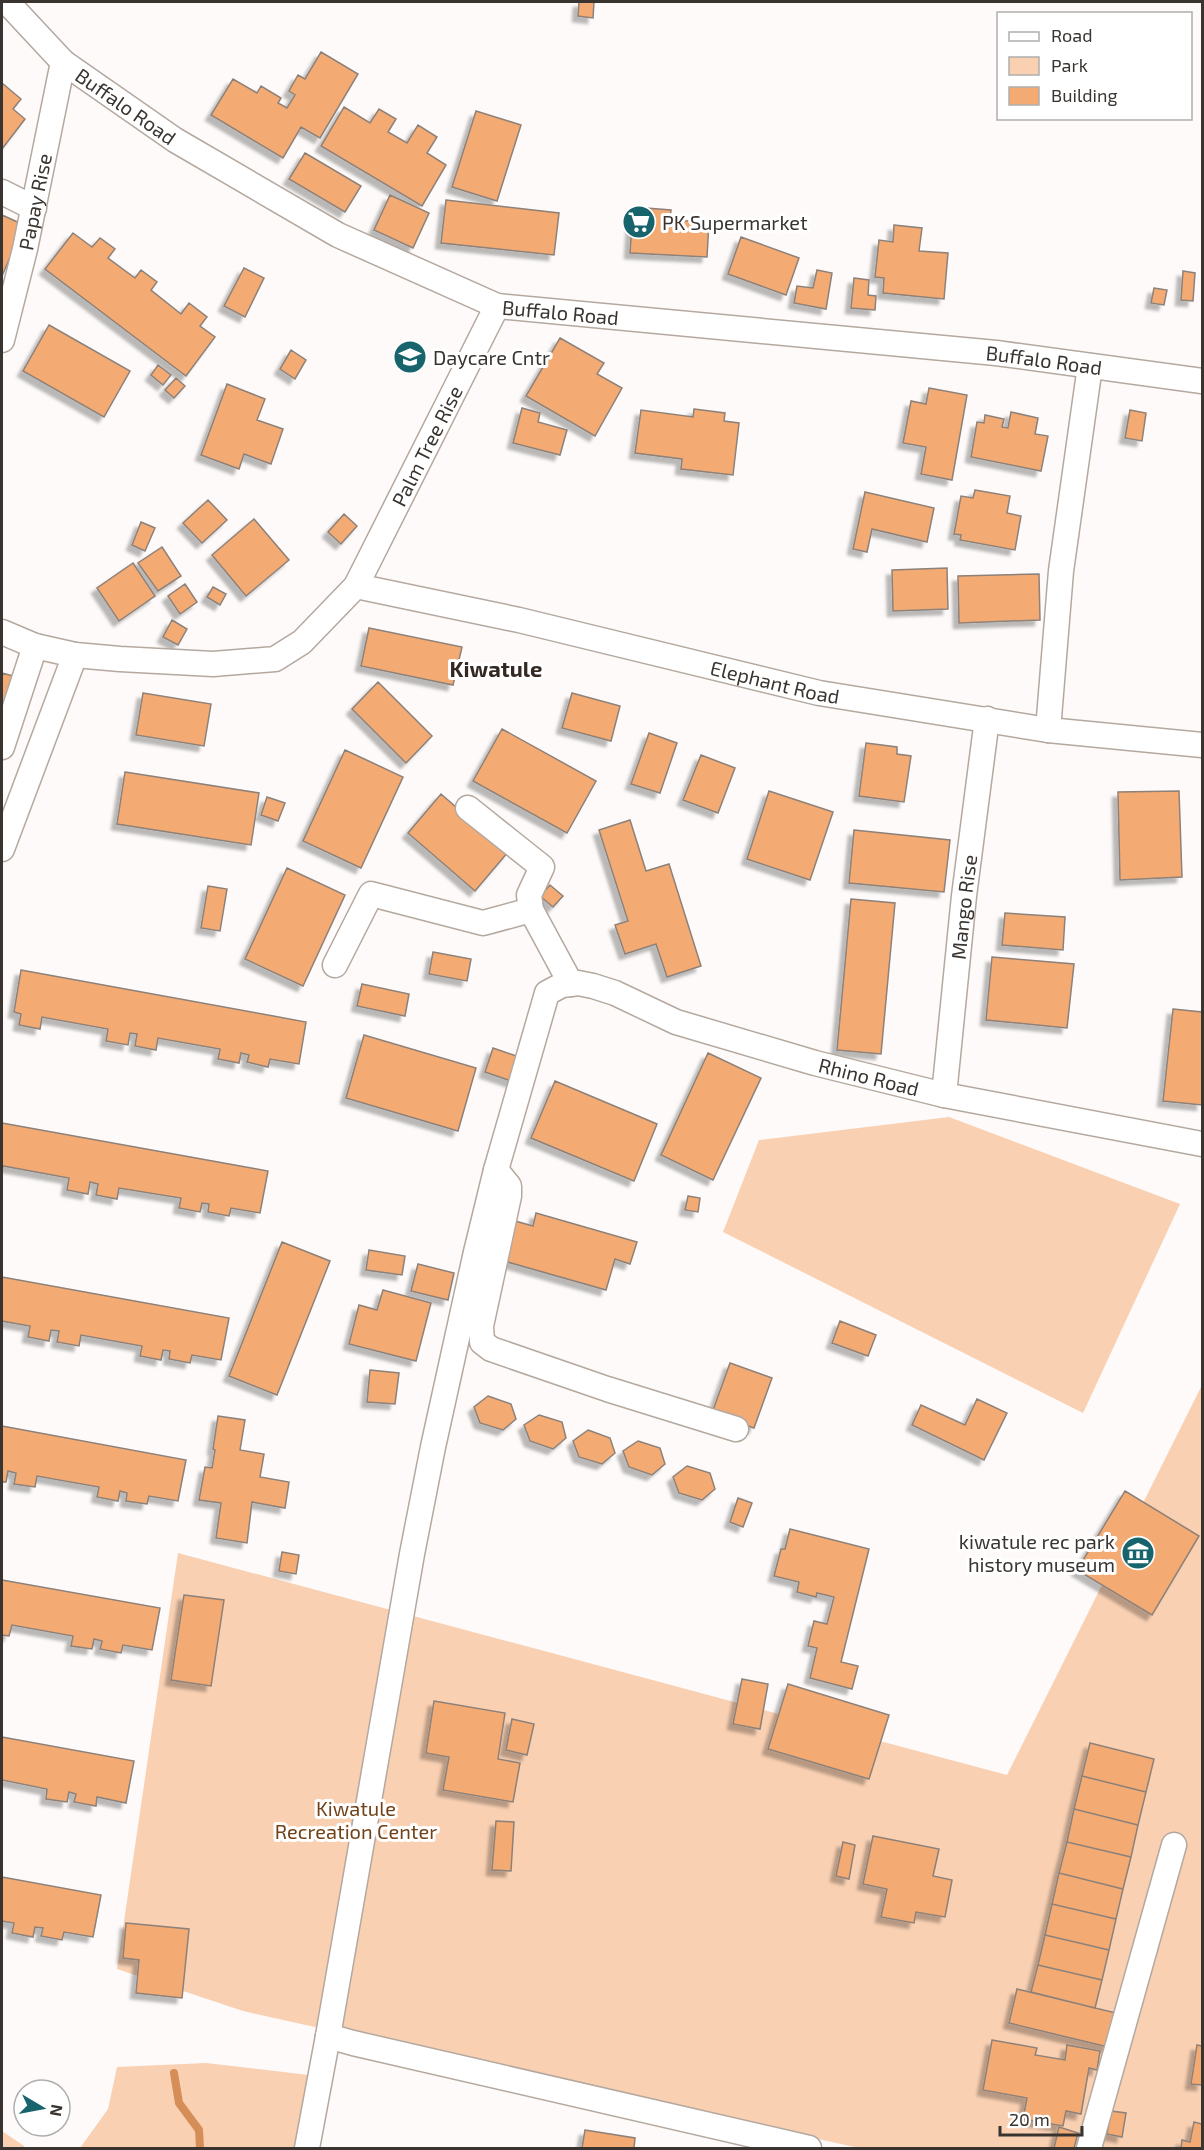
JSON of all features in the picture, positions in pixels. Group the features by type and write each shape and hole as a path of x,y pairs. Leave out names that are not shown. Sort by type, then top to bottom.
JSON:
{"street":[{"name":"Buffalo Road","path":"7,2 63,62 175,140 338,235 497,306 996,353 1203,381"},
{"name":"Papay Rise","path":"2,340 34,208 63,62"},
{"path":"2,192 34,208"},
{"name":"Palm Tree Rise","path":"2,632 35,646 75,655 213,664 275,659 302,642 356,586 497,306"},
{"path":"1048,730 1061,571 1090,366"},
{"name":"Elephant Road","path":"356,586 519,620 819,693 1048,730 1203,745"},
{"path":"2,747 35,646"},
{"path":"2,849 75,655"},
{"name":"Mango Rise","path":"945,1095 964,896 987,719"},
{"path":"468,808 542,867 529,896 531,910 571,984"},
{"path":"335,965 371,894 483,923 531,910"},
{"name":"Rhino Road","path":"496,1170 547,993 562,985 578,983 615,993 676,1022 815,1063 945,1095 1203,1144"},
{"path":"496,1170 509,1186 509,1196 481,1326 482,1342 491,1349 607,1389 736,1429"},
{"path":"307,2148 412,1554 476,1252 496,1170"},
{"path":"1089,2148 1174,1845"},
{"path":"328,2036 375,2049 810,2148"}],"green space":[{"path":"949,1117 1180,1204 1083,1413 723,1232 759,1140"},
{"name":"Kiwatule Recreation Center","path":"1202,1385 1202,2148 859,2148 243,2011 117,1969 178,1553 1007,1775"},
{"path":"206,2063 317,2076 303,2148 80,2148 108,2109 117,2067"},
{"path":"2,2131 25,2148 2,2148"}],"building":[{"path":"579,2 594,2 593,18 578,16"},
{"path":"321,52 358,74 320,138 301,127 283,158 211,115 233,79 257,93 261,86 281,98 278,103 287,108 295,95 289,91 298,75 305,79"},
{"path":"2,83 21,99 13,109 25,119 2,149"},
{"path":"344,107 370,123 379,109 396,119 388,132 407,143 418,125 437,137 427,153 446,165 422,206 321,146"},
{"path":"476,111 521,125 497,201 452,187"},
{"path":"305,153 361,186 345,212 289,179"},
{"path":"390,195 429,213 413,248 374,230"},
{"path":"446,200 559,213 554,255 441,243"},
{"path":"633,207 671,210 670,220 709,222 707,257 630,253"},
{"path":"2,215 24,225 2,276"},
{"path":"894,225 922,228 919,251 948,253 944,299 883,293 884,278 875,277 879,240 893,242"},
{"path":"73,233 92,247 100,238 115,249 108,258 135,278 141,270 157,282 151,290 181,314 189,303 207,317 200,326 215,337 186,376 45,269"},
{"path":"741,237 799,258 786,295 728,274"},
{"path":"244,268 264,278 245,317 224,306"},
{"path":"817,270 832,273 826,309 794,303 797,286 813,288"},
{"path":"1183,271 1195,273 1193,301 1181,300"},
{"path":"854,278 869,280 868,295 876,296 875,310 851,308"},
{"path":"1154,288 1167,290 1164,305 1151,303"},
{"path":"49,325 130,371 104,417 23,371"},
{"path":"560,338 604,363 597,374 622,388 595,436 526,396"},
{"path":"291,350 306,360 295,379 280,369"},
{"path":"158,365 171,375 163,385 151,375"},
{"path":"176,378 185,386 174,398 165,390"},
{"path":"227,384 265,399 257,420 283,429 271,464 244,454 239,469 201,455"},
{"path":"929,388 967,395 952,480 921,474 926,447 903,443 911,401 926,404"},
{"path":"522,408 540,413 538,422 567,430 560,455 513,443"},
{"path":"694,409 725,413 724,421 739,423 733,475 681,469 682,459 635,453 641,410 693,417"},
{"path":"1130,410 1146,413 1142,441 1125,438"},
{"path":"1011,412 1038,418 1035,434 1048,436 1041,471 971,457 977,422 984,423 985,415 1004,419 1002,427 1008,428"},
{"path":"975,490 1010,496 1007,513 1021,516 1015,550 960,540 961,535 954,534 961,496 973,498"},
{"path":"865,492 934,508 927,542 872,529 867,552 853,549"},
{"path":"208,500 227,520 202,543 183,523"},
{"path":"344,514 357,526 341,544 328,532"},
{"path":"254,519 289,560 246,596 212,555"},
{"path":"141,522 155,528 145,551 132,545"},
{"path":"162,547 181,576 158,591 138,563"},
{"path":"133,563 155,596 119,621 97,588"},
{"path":"947,568 948,609 893,611 892,570"},
{"path":"1039,574 1040,620 959,623 958,576"},
{"path":"185,584 197,602 180,614 168,596"},
{"path":"213,587 226,594 220,605 207,597"},
{"path":"172,620 187,629 178,645 163,637"},
{"path":"369,628 462,647 453,685 361,666"},
{"path":"2,673 17,677 2,716"},
{"path":"378,682 432,736 406,763 352,709"},
{"path":"143,693 211,704 204,746 136,735"},
{"path":"572,693 620,706 611,741 562,728"},
{"path":"502,729 596,781 567,833 473,781"},
{"path":"649,733 677,743 660,793 631,784"},
{"path":"866,743 897,747 897,754 911,756 904,802 859,796"},
{"path":"345,750 403,777 361,868 303,841"},
{"path":"701,755 735,768 718,813 683,800"},
{"path":"125,772 259,793 251,845 117,824"},
{"path":"769,791 833,812 810,880 747,859"},
{"path":"1179,791 1182,877 1120,880 1118,792"},
{"path":"441,794 508,852 475,891 408,833"},
{"path":"267,797 285,803 278,821 261,815"},
{"path":"630,820 646,871 669,864 701,966 667,977 656,944 625,954 615,925 628,921 599,830"},
{"path":"854,830 950,840 944,892 849,883"},
{"path":"287,868 345,895 303,986 245,959"},
{"path":"550,885 563,896 553,907 540,896"},
{"path":"208,886 227,889 220,931 201,928"},
{"path":"851,899 895,903 881,1054 837,1050"},
{"path":"1005,913 1065,917 1063,950 1002,945"},
{"path":"433,952 471,959 467,981 429,974"},
{"path":"992,957 1074,964 1067,1028 986,1020"},
{"path":"21,970 306,1022 299,1064 270,1059 268,1067 247,1062 249,1055 241,1053 239,1063 218,1059 220,1049 158,1038 156,1050 135,1046 137,1034 130,1033 128,1045 106,1041 108,1029 42,1017 40,1029 19,1025 21,1014 14,1012"},
{"path":"362,984 409,994 405,1016 357,1006"},
{"path":"1173,1009 1202,1012 1202,1105 1163,1101"},
{"path":"364,1035 476,1068 458,1131 346,1098"},
{"path":"493,1048 522,1058 514,1082 485,1072"},
{"path":"708,1053 761,1078 713,1180 661,1155"},
{"path":"555,1081 657,1124 634,1181 531,1138"},
{"path":"2,1123 268,1171 260,1213 231,1208 229,1216 208,1212 209,1204 202,1203 200,1212 179,1208 181,1198 119,1188 117,1199 96,1195 98,1184 90,1182 88,1194 67,1190 69,1178 3,1166 2,1173"},
{"path":"688,1196 700,1198 698,1212 685,1210"},
{"path":"536,1213 637,1242 630,1264 615,1259 606,1290 504,1261 515,1221 533,1226"},
{"path":"282,1242 330,1261 277,1395 229,1376"},
{"path":"369,1250 405,1256 402,1275 366,1270"},
{"path":"418,1264 454,1273 448,1300 411,1291"},
{"path":"2,1277 229,1318 221,1360 192,1355 190,1363 169,1359 170,1351 163,1350 161,1360 140,1356 142,1346 81,1335 79,1346 57,1342 59,1331 51,1330 49,1341 28,1337 30,1326 2,1321"},
{"path":"383,1290 431,1303 416,1361 349,1344 359,1305 377,1310"},
{"path":"840,1321 876,1335 868,1356 832,1343"},
{"path":"730,1363 772,1378 754,1428 712,1413"},
{"path":"370,1370 399,1373 395,1404 367,1402"},
{"path":"488,1396 511,1404 516,1419 503,1430 480,1423 474,1407"},
{"path":"977,1399 1007,1413 984,1460 912,1425 921,1405 965,1425"},
{"path":"539,1415 562,1422 566,1438 553,1449 530,1441 524,1425"},
{"path":"218,1416 245,1420 240,1450 264,1454 260,1477 289,1482 285,1508 252,1502 247,1543 216,1538 221,1503 199,1500 205,1467 212,1468"},
{"path":"2,1426 186,1460 178,1501 149,1496 147,1504 126,1501 127,1493 120,1491 118,1501 97,1497 99,1487 37,1476 35,1487 14,1484 16,1473 8,1471 6,1482 2,1482"},
{"path":"588,1430 610,1438 615,1453 602,1464 579,1457 573,1441"},
{"path":"638,1441 660,1448 665,1464 652,1475 629,1467 623,1451"},
{"path":"687,1466 710,1473 715,1489 702,1500 679,1493 673,1477"},
{"name":"kiwatule rec park history museum","path":"1125,1491 1199,1536 1152,1615 1077,1570"},
{"path":"738,1498 752,1503 743,1527 730,1522"},
{"path":"790,1529 869,1549 841,1662 858,1666 852,1689 810,1678 817,1648 808,1646 814,1621 827,1624 834,1597 817,1593 816,1597 797,1592 799,1582 774,1576 781,1549 785,1549"},
{"path":"282,1552 299,1555 296,1574 279,1571"},
{"path":"2,1580 160,1608 152,1650 123,1645 121,1653 100,1649 102,1641 94,1639 92,1649 71,1646 73,1636 12,1625 9,1636 2,1635"},
{"path":"184,1595 224,1600 211,1686 171,1680"},
{"path":"742,1679 768,1684 760,1729 733,1724"},
{"path":"788,1684 889,1715 869,1779 768,1749"},
{"path":"434,1701 505,1713 498,1759 520,1763 513,1802 443,1790 449,1757 426,1753"},
{"path":"512,1719 534,1724 527,1755 506,1750"},
{"path":"2,1737 134,1761 126,1803 97,1797 96,1806 74,1802 76,1794 69,1792 67,1802 46,1799 47,1789 2,1780"},
{"path":"1090,1743 1154,1759 1146,1792 1082,1776"},
{"path":"1082,1776 1146,1792 1138,1825 1074,1809"},
{"path":"1074,1809 1138,1825 1131,1857 1067,1842"},
{"path":"496,1821 514,1822 511,1871 492,1870"},
{"path":"873,1836 939,1849 933,1876 952,1880 945,1917 916,1912 914,1923 881,1917 887,1889 863,1884"},
{"path":"843,1842 855,1845 849,1879 836,1876"},
{"path":"1067,1842 1131,1857 1123,1889 1059,1873"},
{"path":"1059,1873 1123,1889 1116,1919 1052,1904"},
{"path":"2,1877 101,1895 93,1937 64,1932 62,1940 41,1936 43,1928 35,1927 33,1937 12,1933 14,1923 2,1921"},
{"path":"1052,1904 1116,1919 1109,1950 1045,1935"},
{"path":"126,1923 189,1929 182,1998 136,1993 139,1960 123,1958"},
{"path":"1045,1935 1109,1950 1102,1980 1038,1965"},
{"path":"1038,1965 1102,1980 1095,2008 1031,1992"},
{"path":"1017,1989 1116,2013 1108,2047 1009,2023"},
{"path":"992,2040 1037,2048 1035,2055 1065,2060 1067,2045 1100,2051 1097,2070 1089,2068 1081,2114 1066,2111 1063,2126 1023,2119 1027,2098 983,2090"},
{"path":"1197,2045 1202,2046 1202,2085 1191,2084"},
{"path":"1111,2111 1126,2113 1122,2137 1107,2134"},
{"path":"1194,2122 1202,2124 1202,2148 1181,2148 1182,2140 1190,2142"},
{"path":"1059,2127 1078,2133 1074,2148 1054,2148"},
{"path":"585,2130 635,2138 634,2148 582,2148"}],"waterway":[{"path":"174,2073 179,2103 199,2130 200,2148"}],"place":[{"name":"PK Supermarket","path":"639,222"},
{"name":"Daycare Cntr","path":"410,357"},
{"name":"kiwatule rec park history museum","path":"1138,1553"}],"district":[{"name":"Kiwatule","path":"496,668"}]}
